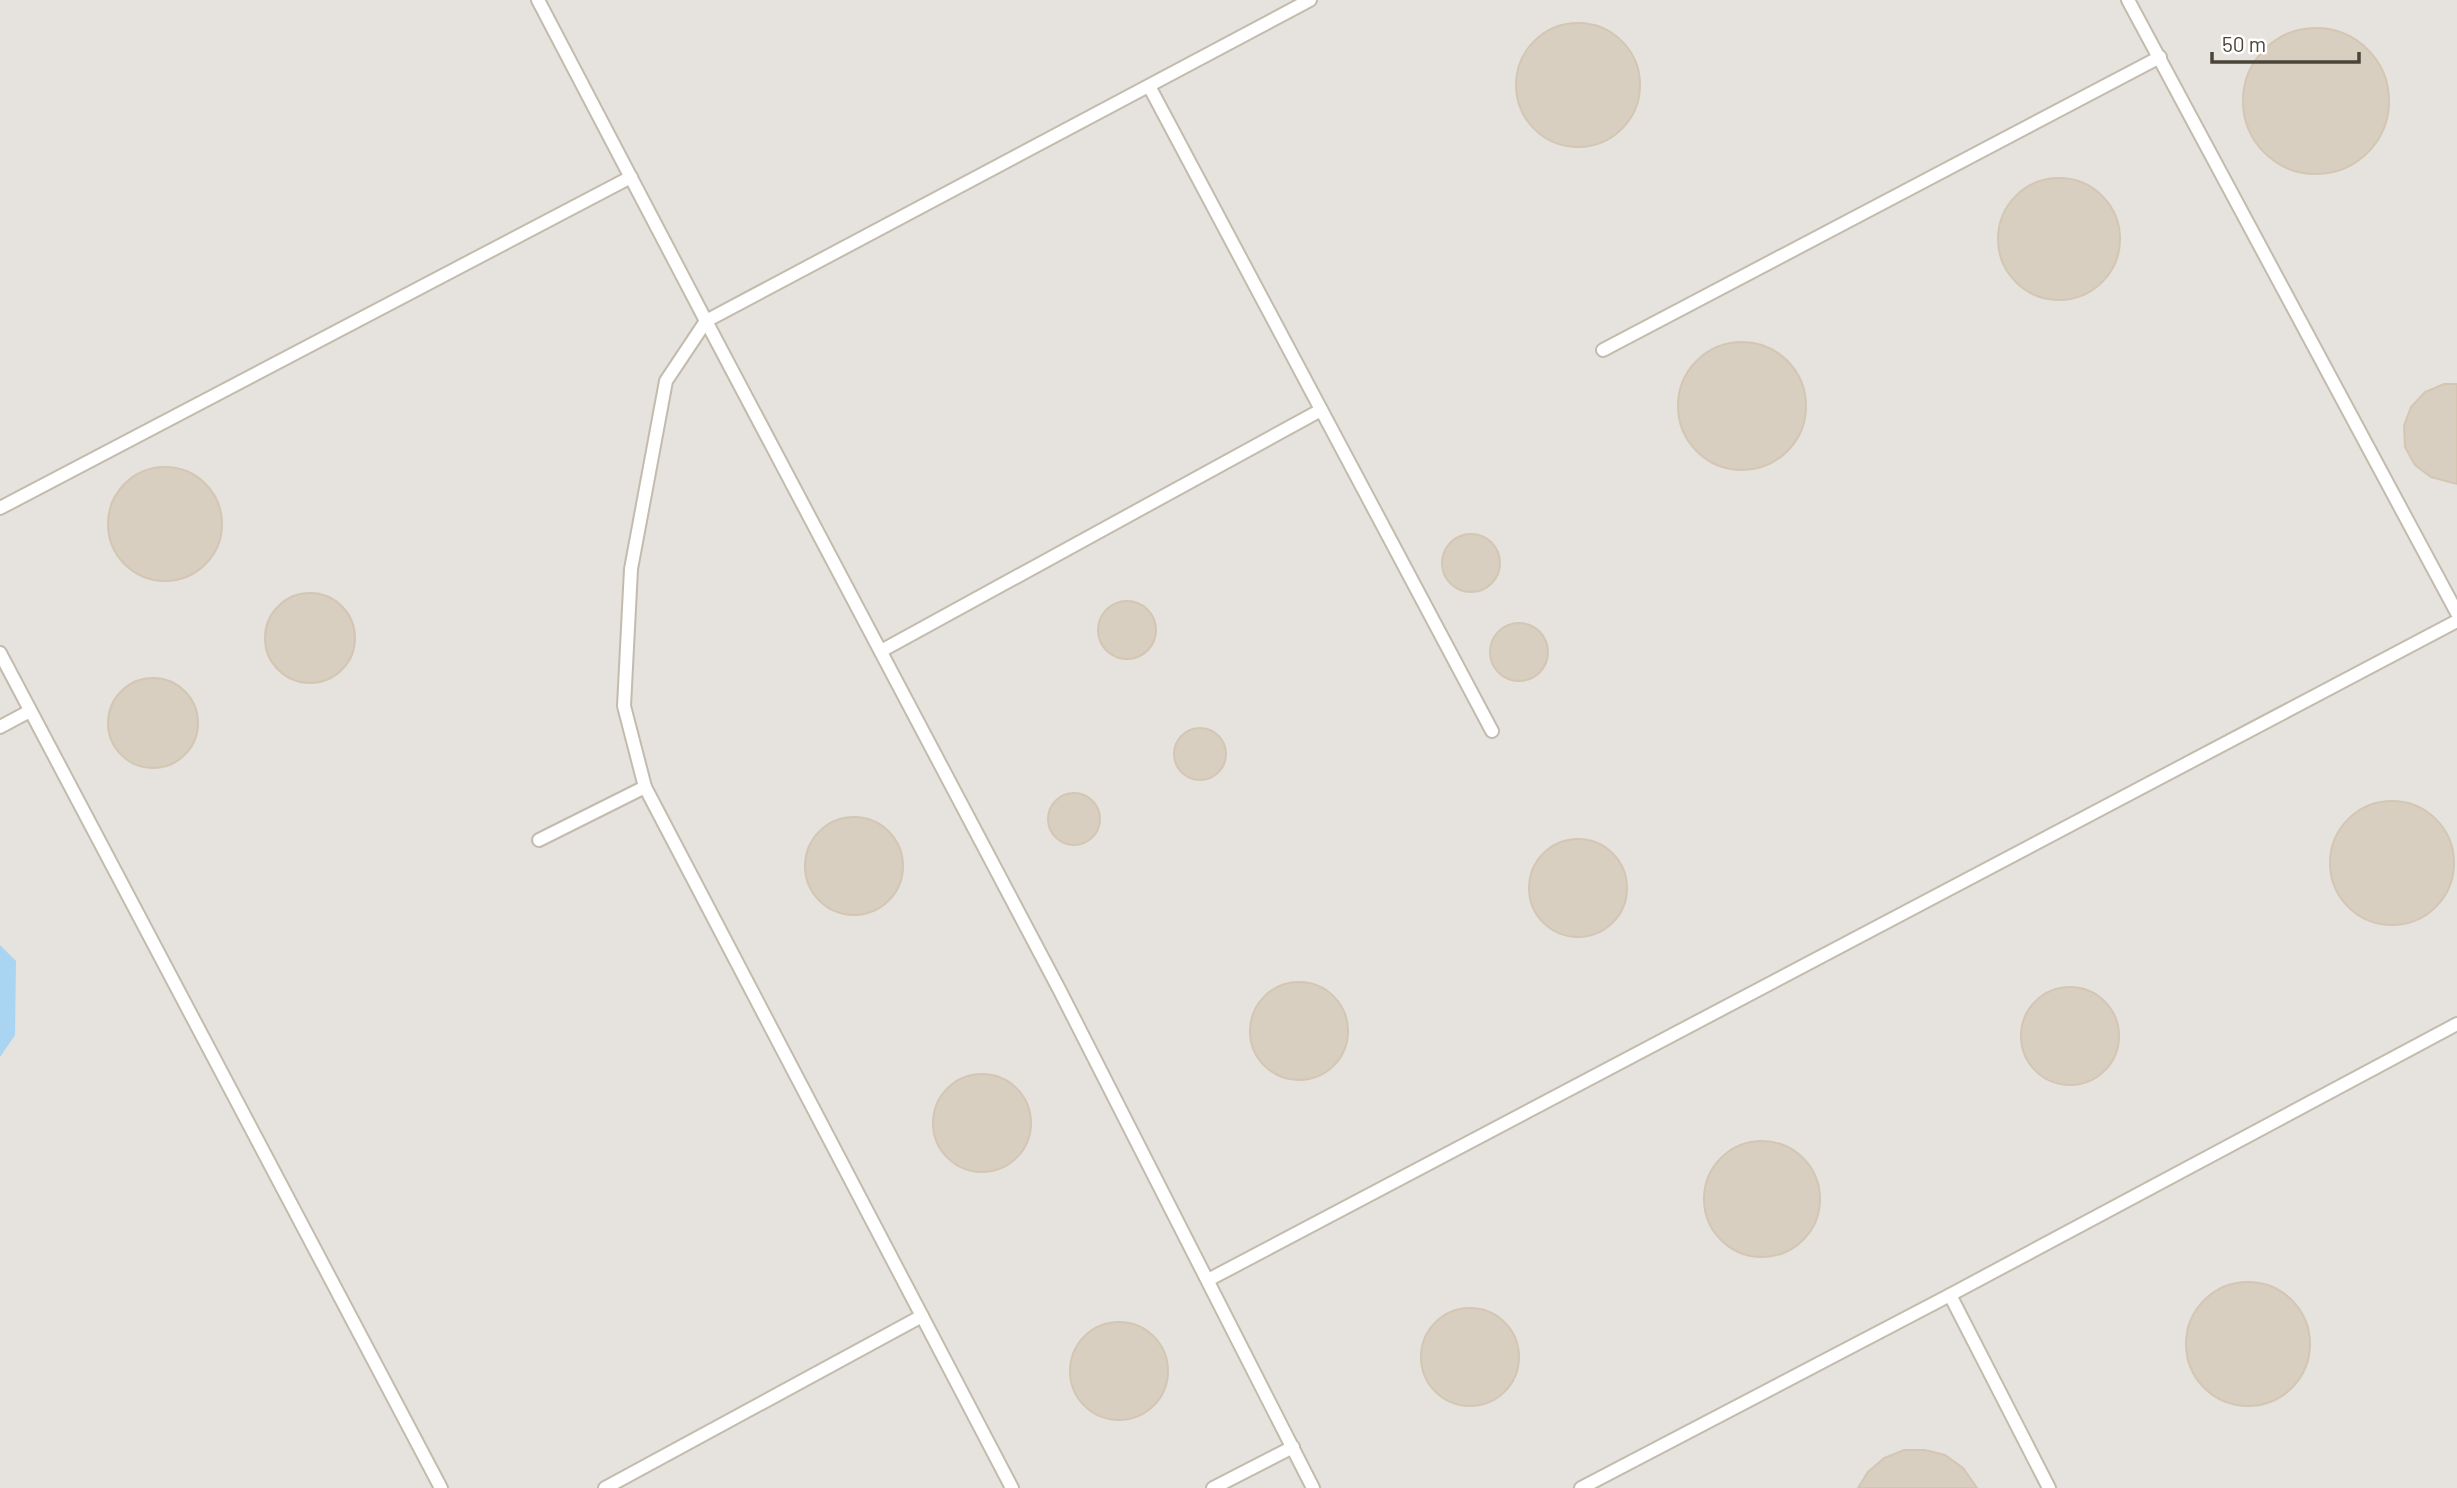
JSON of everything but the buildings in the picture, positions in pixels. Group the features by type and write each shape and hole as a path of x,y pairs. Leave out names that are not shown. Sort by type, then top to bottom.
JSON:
{"lane":[{"path":"538,0 1059,989 1313,1488"},
{"path":"1012,1488 645,787 624,706 631,569 666,381 706,321 1310,0"},
{"path":"2128,0 2457,613"},
{"path":"1603,350 2160,57"},
{"path":"1149,86 1492,731"},
{"path":"0,508 631,177"},
{"path":"881,651 1321,410"},
{"path":"1208,1280 2457,621"},
{"path":"0,653 441,1488"},
{"path":"0,727 30,711"},
{"path":"539,840 645,787"},
{"path":"1581,1488 1950,1295 2457,1024"},
{"path":"1950,1295 2049,1488"},
{"path":"605,1488 922,1316"},
{"path":"1213,1488 1293,1447"}],"shaded area":[{"path":"0,0 2457,0 2457,1488 0,1488"}],"water":[{"path":"0,945 16,961 15,1035 0,1057"}]}
